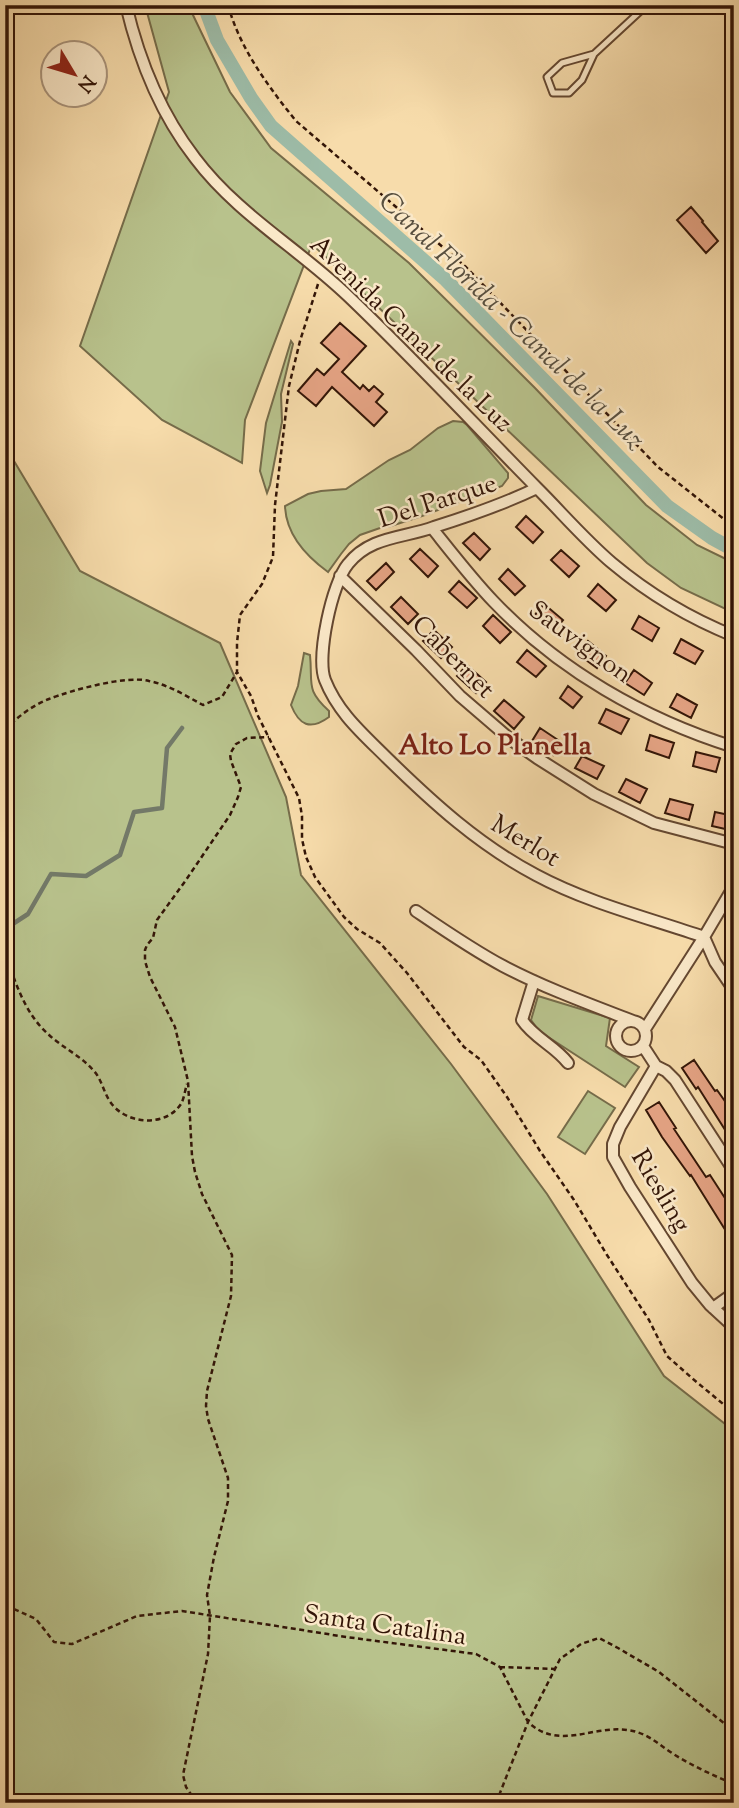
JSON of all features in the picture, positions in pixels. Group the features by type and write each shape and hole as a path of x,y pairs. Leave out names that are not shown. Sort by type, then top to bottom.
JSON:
{"street":[{"name":"Avenida Canal de la Luz","path":"126,5 145,70 174,128 196,160 237,205 322,271 428,375 590,542 633,580 680,611 734,636"},
{"name":"Del Parque","path":"324,678 326,625 340,576 362,551 375,543 432,528 537,488"},
{"name":"Sauvignon","path":"432,528 493,601 517,625 570,667 657,718 734,747"},
{"name":"Cabernet","path":"340,576 460,696 510,739 537,758 594,794 654,823 734,844"},
{"name":"Merlot","path":"324,678 346,717 435,805 484,844 537,876 565,889 704,937"},
{"path":"645,1028 734,886"},
{"path":"416,911 472,948 534,981 633,1021 642,1025 647,1038 643,1046 630,1051 621,1047 617,1039 620,1026 633,1021"},
{"path":"704,937 715,962 734,990"},
{"path":"534,981 522,1020 529,1030 563,1056 568,1063"},
{"path":"643,1046 656,1066 675,1080 734,1171"},
{"name":"Riesling","path":"656,1066 620,1127 613,1144 613,1157 692,1283 734,1327"},
{"path":"713,1308 734,1293"}],"lane":[{"path":"594,54 562,63 547,77 553,93 569,93 582,80 594,54 647,5"}],"path":[{"path":"229,5 231,16 252,62 296,121 466,267 658,467 734,527"},
{"path":"5,730 21,715 47,699 116,681 147,680 177,690 204,705 222,698 237,672 240,615 262,584 273,557 275,505 289,386 322,271"},
{"path":"237,672 299,797 302,839 315,877 344,917 357,929 380,943 464,1047 481,1060 574,1200 649,1320 667,1356 734,1413"},
{"path":"197,1803 186,1787 183,1775 208,1654 210,1616 207,1595 228,1501 228,1478 205,1406 231,1296 232,1255 202,1194 195,1172 188,1081 175,1027 150,977 145,950 146,944 153,937 157,920 230,815 238,797 241,788 230,754 236,744 247,738 269,737"},
{"path":"5,953 15,983 38,1023 47,1034 90,1067 99,1077 110,1102 120,1112 145,1121 159,1120 171,1114 181,1104 188,1081"},
{"name":"Santa Catalina","path":"5,1541 9,1550 5,1595 7,1606 36,1619 54,1642 72,1644 137,1616 182,1612 476,1654 500,1667 528,1722"},
{"path":"496,1803 528,1722 560,1659 581,1644 599,1638 659,1672 734,1731"},
{"path":"500,1667 555,1669"},
{"path":"528,1722 549,1735 563,1736 623,1729 639,1731 674,1755 734,1784"}],"green space":[{"path":"145,5 189,5 230,92 271,148 409,263 535,388 646,505 697,545 734,563 734,613 681,588 647,563 312,244 245,420 242,463 162,420 80,346 169,92"},
{"path":"291,341 293,344 281,394 282,422 267,493 260,471 266,423"},
{"path":"453,421 467,425 508,473 502,486 422,516 360,535 349,544 328,572 305,552 289,526 285,506 308,494 346,489 389,460 410,450 438,428"},
{"path":"5,446 80,571 220,643 286,797 301,875 451,1064 547,1194 664,1376 734,1431 734,1803 5,1803"},
{"path":"304,653 310,655 313,691 329,711 329,717 311,725 298,717 291,705 298,686"},
{"path":"538,996 610,1018 606,1046 639,1067 625,1087 539,1031 531,1020"},
{"path":"588,1091 615,1108 585,1154 558,1137"}],"building":[{"path":"691,207 718,241 706,253 677,220"},
{"path":"340,323 366,346 342,372 360,389 363,385 369,391 374,386 383,394 376,402 387,412 374,426 332,387 316,406 298,391 317,369 324,375 339,359 321,343"},
{"path":"526,516 543,532 533,543 516,527"},
{"path":"474,533 490,549 480,560 463,543"},
{"path":"420,549 438,566 428,577 410,559"},
{"path":"561,550 579,566 569,577 551,560"},
{"path":"386,563 394,572 376,590 367,581"},
{"path":"508,569 525,586 515,595 499,579"},
{"path":"459,581 477,598 467,608 449,592"},
{"path":"598,584 616,600 606,611 588,596"},
{"path":"401,597 418,614 408,624 391,607"},
{"path":"544,604 563,620 553,632 534,616"},
{"path":"493,615 511,632 500,643 483,626"},
{"path":"639,616 659,628 652,641 632,629"},
{"path":"434,630 452,647 441,658 423,641"},
{"path":"681,639 703,651 695,664 674,653"},
{"path":"588,641 606,656 597,668 578,654"},
{"path":"527,650 546,666 536,677 517,662"},
{"path":"467,665 486,682 476,693 457,676"},
{"path":"634,670 652,683 644,695 625,683"},
{"path":"568,686 582,697 573,708 560,698"},
{"path":"677,694 697,705 691,718 670,707"},
{"path":"504,700 524,717 514,729 494,711"},
{"path":"606,709 629,719 621,734 599,723"},
{"path":"540,728 561,742 553,755 532,741"},
{"path":"650,735 674,743 669,758 646,750"},
{"path":"696,752 720,758 716,772 693,766"},
{"path":"582,756 604,766 597,779 575,768"},
{"path":"626,779 647,789 640,803 619,792"},
{"path":"670,799 693,805 689,820 665,813"},
{"path":"715,812 734,816 734,831 712,826"},
{"path":"694,1060 734,1114 734,1144 698,1087 696,1089 682,1068"},
{"path":"659,1102 706,1177 710,1175 734,1212 734,1244 646,1110"}],"waterway":[{"name":"Canal Florida - Canal de la Luz","path":"204,5 217,40 271,126 446,280 667,506 734,550"},
{"path":"5,929 28,914 51,874 86,876 120,855 134,812 162,808 167,748 182,728"}],"district":[{"name":"Alto Lo Planella","path":"495,744"}]}
